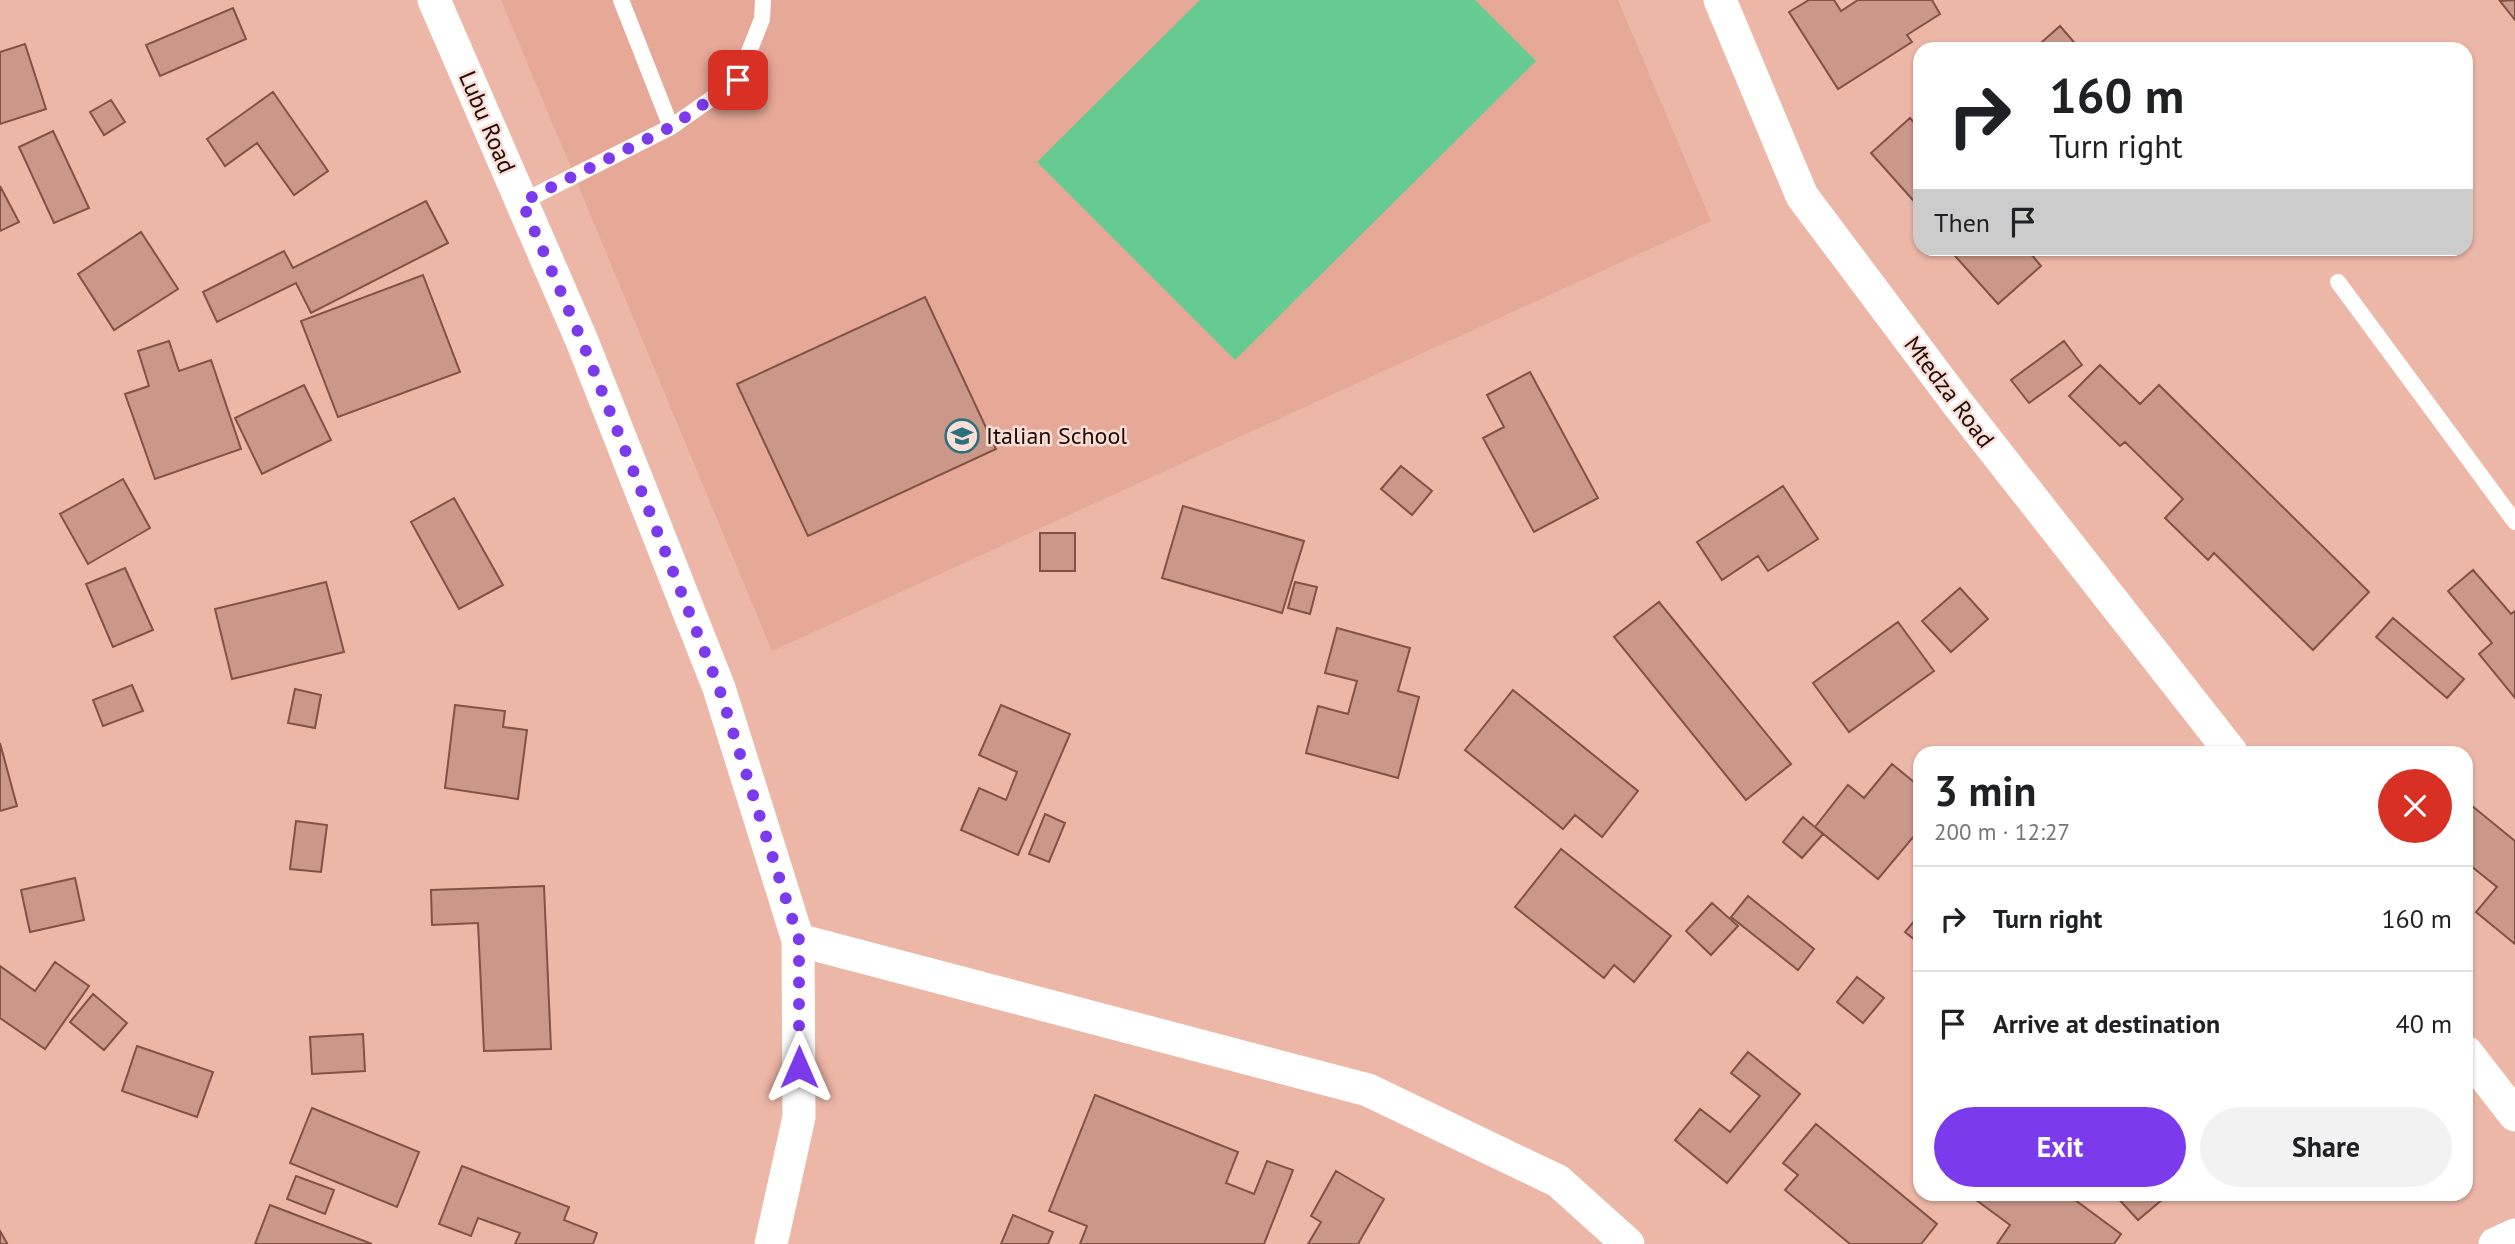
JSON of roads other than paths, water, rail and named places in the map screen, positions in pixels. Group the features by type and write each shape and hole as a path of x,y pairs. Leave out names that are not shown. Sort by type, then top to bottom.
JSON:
{"street":[{"name":"Lubu Road","path":"434,0 582,341 719,688 799,940 799,1117 771,1244"},
{"name":"Mtedza Road","path":"1720,0 1802,197 1958,404 2226,746"},
{"path":"799,940 1368,1090 1558,1181 1628,1244"},
{"path":"2473,1061 2515,1115"},
{"path":"2495,1244 2515,1235"}],"lane":[{"path":"621,0 671,127"},
{"path":"522,202 671,127 738,80 762,19 763,0"},
{"path":"2338,282 2515,522"}],"place":[{"name":"Italian School","path":"962,436"}]}
